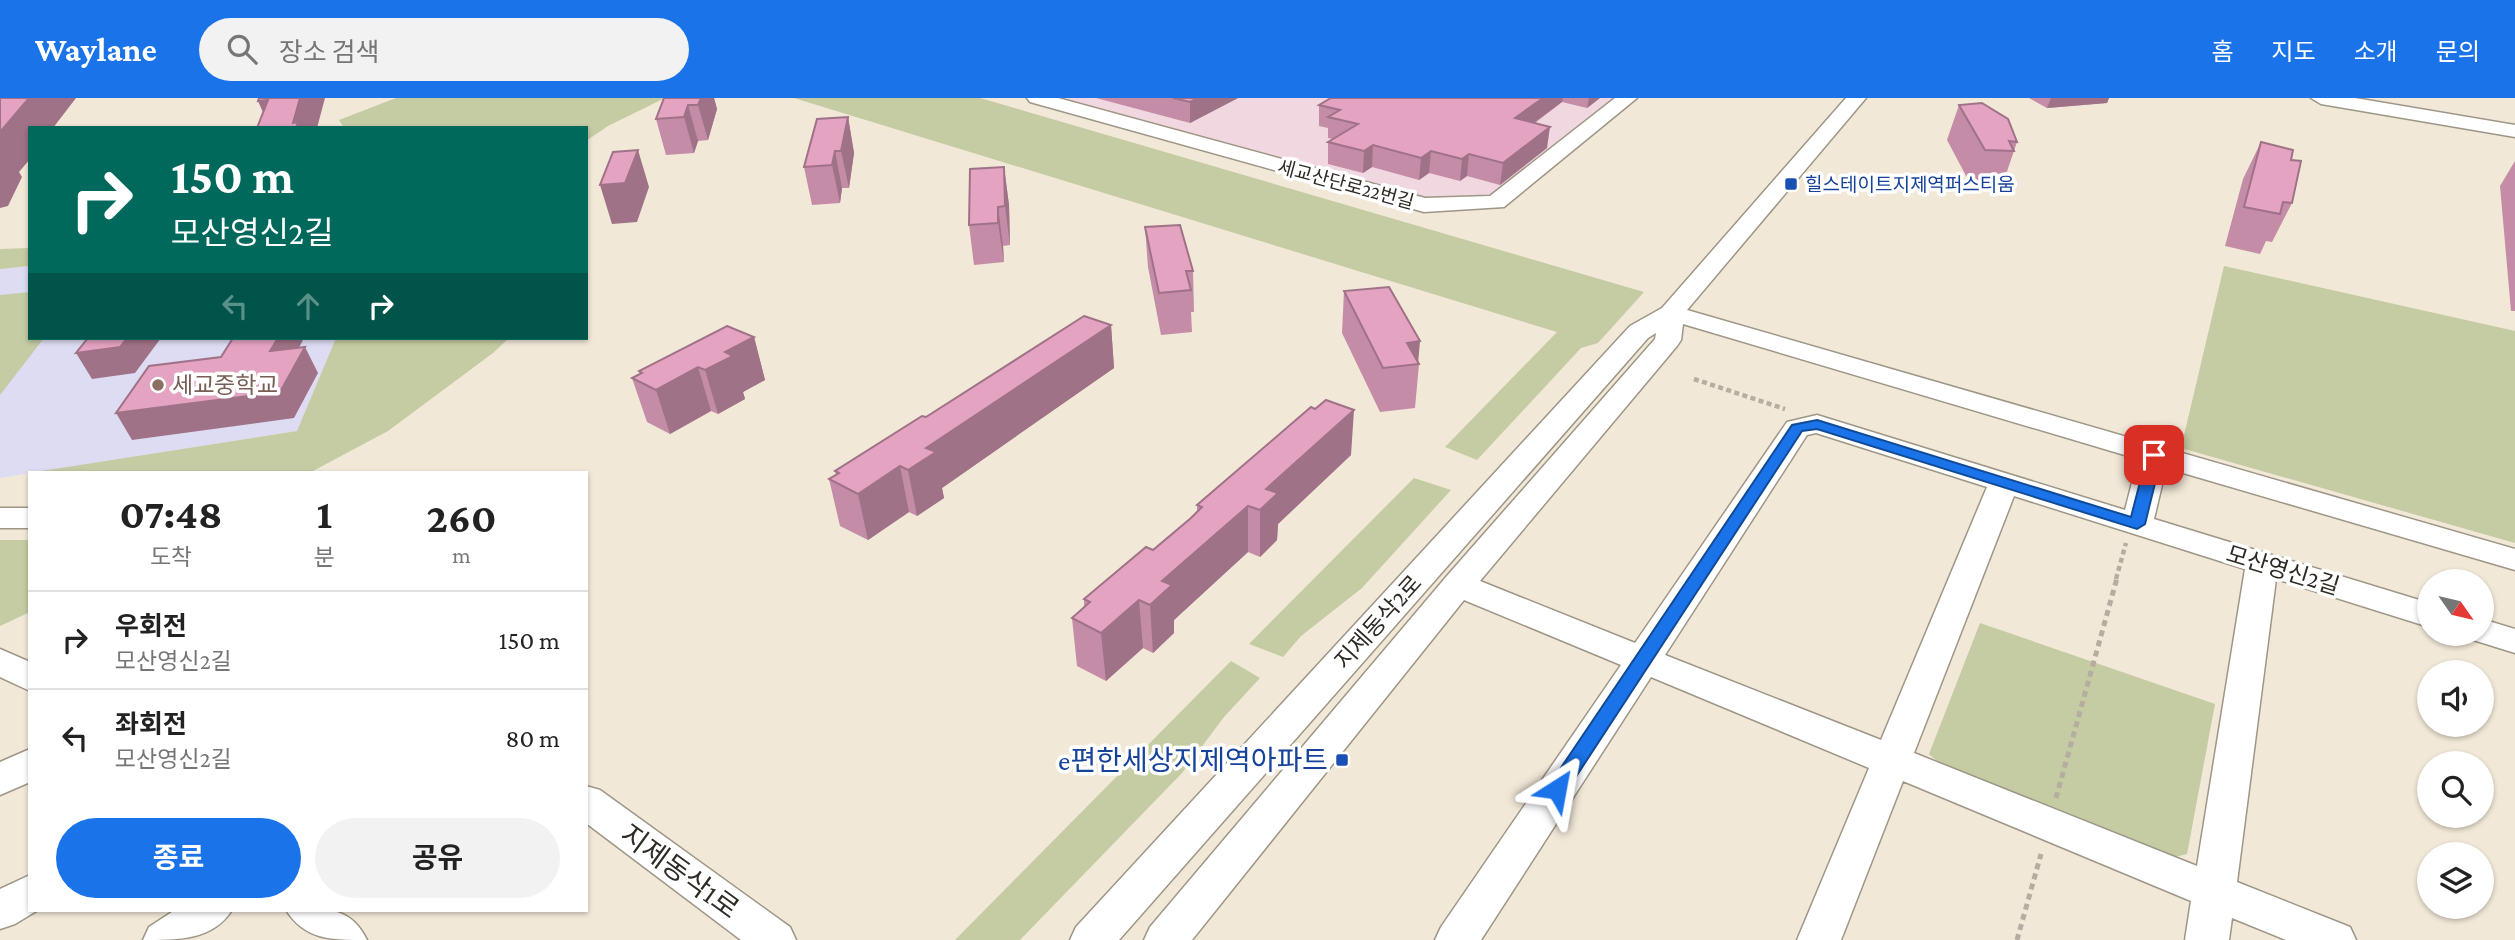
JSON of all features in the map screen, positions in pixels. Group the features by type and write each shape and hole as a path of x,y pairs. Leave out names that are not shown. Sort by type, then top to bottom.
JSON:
{"street":[{"name":"세교산단로22번길","path":"1037,98 1424,205 1496,202 1627,98"},
{"name":"지제동삭2로","path":"1092,940 1639,332 1671,313 1856,98"},
{"path":"2321,98 2515,131"},
{"path":"2371,98 2515,123"},
{"name":"지제동삭2로","path":"1166,940 1458,585 1668,340 1671,313"},
{"path":"1671,313 2515,560"},
{"name":"모산영신2길","path":"1808,426 1817,424 2004,482 2133,530 2262,564 2417,611"},
{"path":"1457,940 1797,428 1808,426"},
{"path":"2133,530 2154,455"},
{"path":"1819,940 2004,482"},
{"path":"0,518 28,518"},
{"path":"2207,940 2262,564"},
{"path":"1458,585 2334,940"},
{"path":"2494,635 2515,641"},
{"path":"0,661 28,677"},
{"path":"0,780 28,765"},
{"name":"지제동삭1로","path":"588,802 774,940"},
{"path":"0,911 28,894"},
{"path":"166,940 207,912"},
{"path":"310,912 345,940"}],"path":[{"path":"1694,379 1791,411 1808,426"},
{"path":"2017,940 2133,530"}],"shaded area":[{"path":"1025,98 1636,98 1509,202 1484,210 1431,210"},
{"name":"세교중학교","path":"28,266 28,340 335,340 297,431 44,471 28,471 28,474 0,478 0,269"}],"green space":[{"path":"396,98 665,98 608,126 588,140 588,126 343,126 339,120"},
{"path":"794,98 980,98 1644,292 1598,343 1581,348 1477,460 1445,447 1557,332"},
{"path":"28,248 28,266 0,269 0,249"},
{"path":"2224,266 2515,331 2515,543 2181,448"},
{"path":"28,292 28,340 42,340 0,395 0,295"},
{"path":"335,340 507,340 388,431 313,471 41,471 297,431"},
{"path":"1414,478 1451,490 1362,588 1301,636 1283,657 1249,644"},
{"path":"0,540 28,540 28,613 0,626"},
{"path":"1980,623 2215,704 2187,854 2171,858 1948,771 1929,754"},
{"path":"1231,661 1260,678 1224,717 1182,773 1020,940 955,940"}],"building":[{"path":"0,98 29,98 0,132"},
{"path":"259,98 300,98 293,123 298,122 297,126 258,126 268,100 258,101"},
{"path":"664,98 701,98 698,105 688,105 684,117 656,119"},
{"path":"1173,98 1198,98 1190,102"},
{"path":"1331,98 1543,98 1515,118 1550,127 1503,163 1469,154 1462,159 1431,151 1421,158 1373,145 1364,151 1328,142 1358,124 1328,117 1340,110 1319,105"},
{"path":"1982,103 2008,119 2017,142 2009,141 2014,151 1985,150 1959,105"},
{"path":"848,117 841,151 835,151 832,165 804,167 817,119"},
{"path":"2261,142 2293,150 2291,160 2301,161 2292,203 2283,202 2280,214 2244,207"},
{"path":"638,150 625,183 600,185 613,152"},
{"path":"1004,167 1005,206 998,207 998,223 969,225 970,169"},
{"path":"1180,225 1193,271 1186,271 1191,290 1159,293 1145,227"},
{"path":"1389,287 1420,341 1407,343 1419,364 1383,368 1344,291"},
{"path":"1084,316 1111,325 926,448 936,452 908,470 900,466 858,494 829,479 839,473 835,471 922,416 926,417"},
{"path":"727,326 754,337 725,352 733,356 705,370 698,367 656,390 632,378 642,373 639,371"},
{"path":"86,340 125,340 120,347 76,353"},
{"path":"232,340 277,340 270,351 305,347 280,392 116,413 149,366 221,357"},
{"path":"1326,400 1354,410 1266,489 1278,493 1260,510 1248,506 1162,581 1172,585 1150,605 1139,600 1101,633 1072,618 1090,602 1084,599 1146,547 1153,550 1202,507 1197,505 1311,407 1315,409"}],"place":[{"name":"힐스테이트지제역퍼스티움","path":"1791,184"},
{"name":"세교중학교","path":"158,385"},
{"name":"e편한세상지제역아파트","path":"1342,760"}],"route":[{"path":"1557,789 1797,428 1817,424 2137,524 2154,455"}]}
